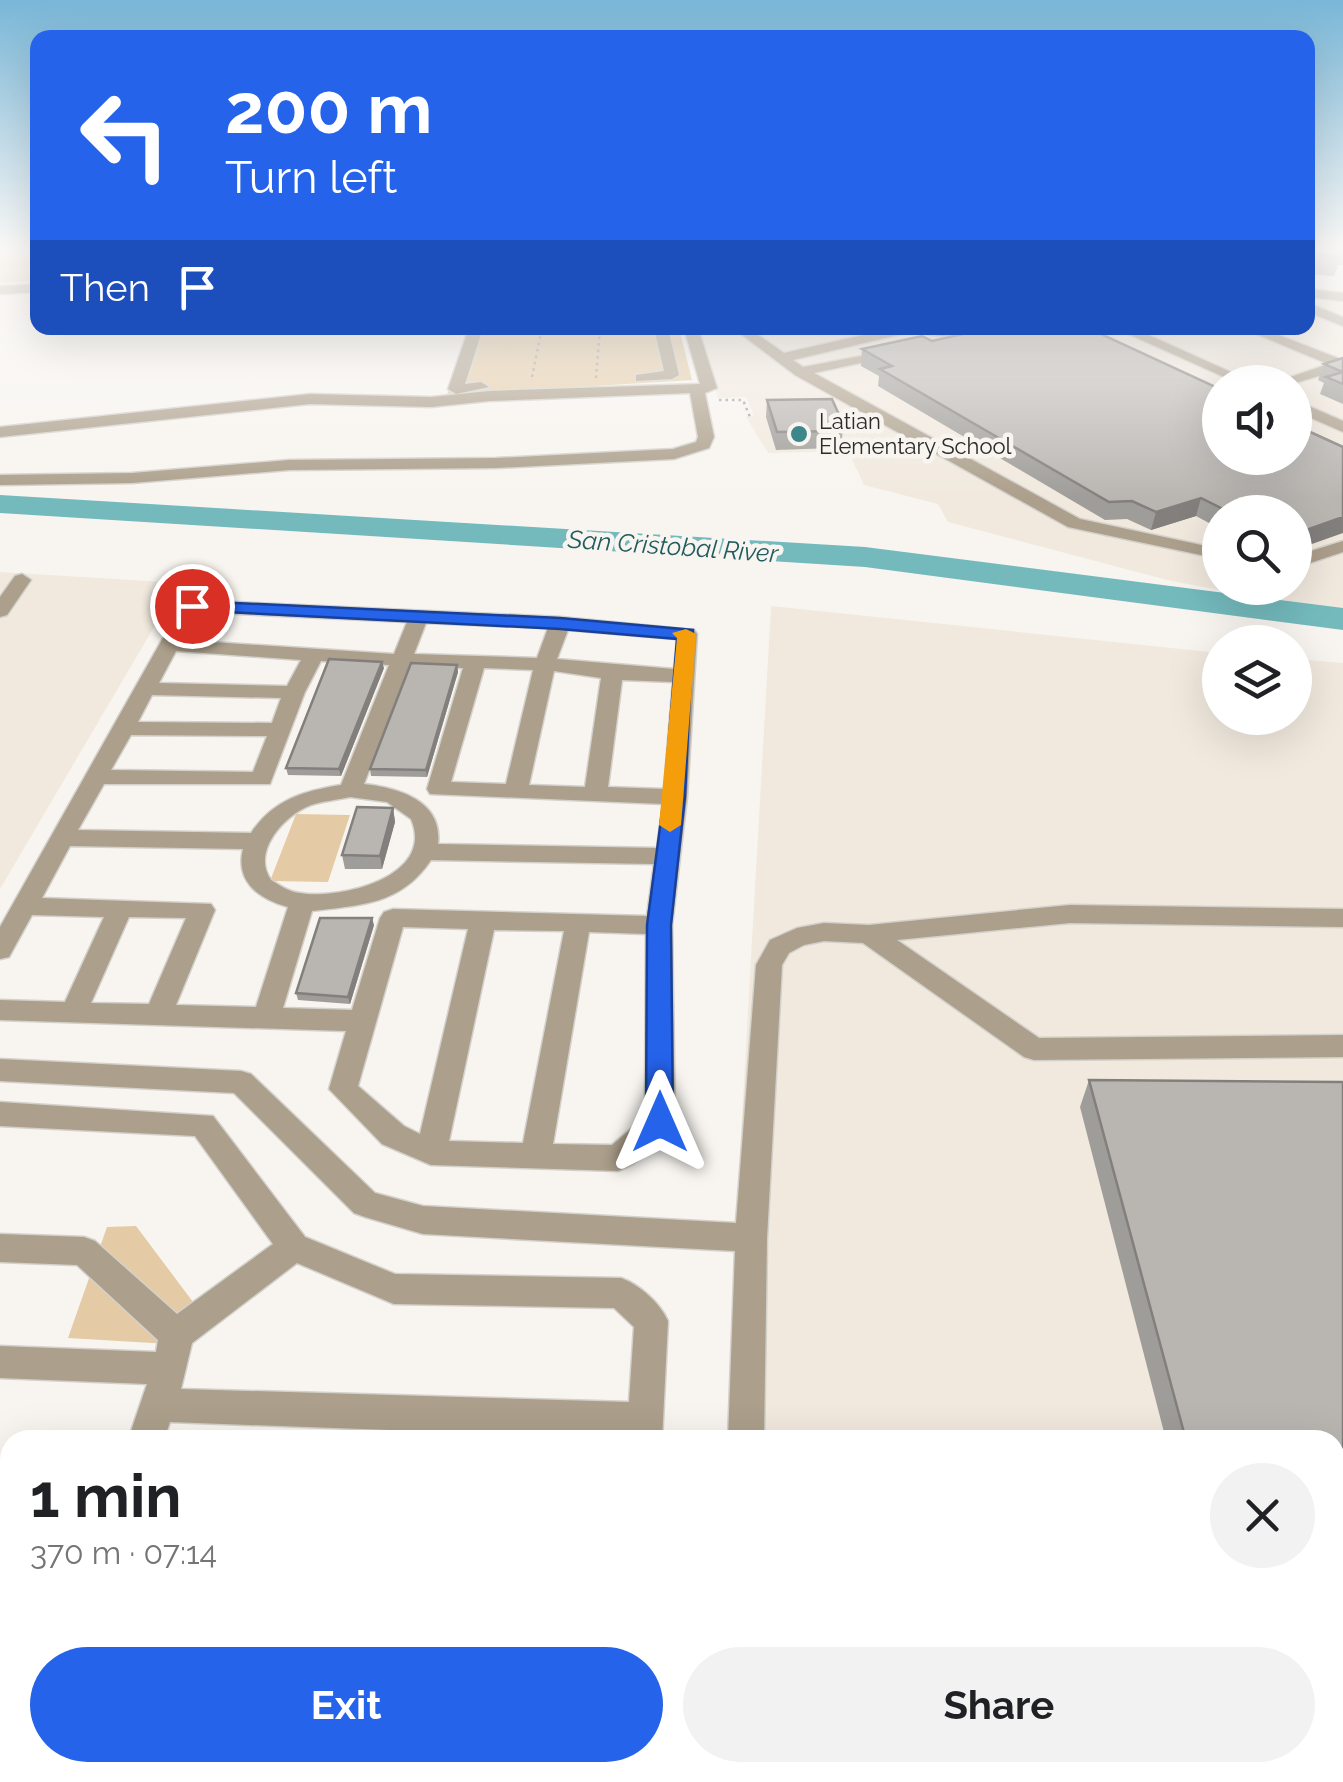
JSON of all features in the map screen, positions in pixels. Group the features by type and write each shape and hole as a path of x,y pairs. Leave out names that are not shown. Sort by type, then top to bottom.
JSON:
{"street":[{"path":"474,335 456,389 672,375 662,335"},
{"path":"0,480 132,478 289,466 496,463 674,454 703,445 706,438 703,388 692,335"},
{"path":"756,335 800,372 1074,523 1202,550"},
{"path":"782,358 880,335"},
{"path":"800,372 966,335"},
{"path":"1138,335 1207,365"},
{"path":"1269,335 1337,359 1342,366 1312,374"},
{"path":"0,432 310,399 431,402 489,396 703,388"},
{"path":"1312,413 1343,427"},
{"path":"1312,556 1343,546"},
{"path":"0,610 22,580"},
{"path":"0,950 192,606 560,623 686,634 674,797 659,925 660,1122 618,1158 431,1153 394,1134 343,1089 393,918 659,925"},
{"path":"350,790 418,618"},
{"path":"516,790 545,664 560,623"},
{"path":"171,645 474,664 545,664 612,673 684,676"},
{"path":"96,777 262,779 294,692 314,655"},
{"path":"474,664 438,789 674,797"},
{"path":"596,794 612,673"},
{"path":"146,689 294,692"},
{"path":"123,728 281,730"},
{"path":"350,790 384,793 411,805 427,826 426,852 406,877 372,896 302,902 277,894 260,882 250,862 254,841 293,804 350,790"},
{"path":"61,838 254,841"},
{"path":"426,852 665,856"},
{"path":"266,1018 302,902"},
{"path":"24,906 202,910 159,1014"},
{"path":"74,1011 120,909"},
{"path":"746,1430 752,1238 769,965 779,947 797,937 824,932 869,934 1070,914 1343,918"},
{"path":"431,1153 483,919"},
{"path":"536,1156 578,923"},
{"path":"869,934 1034,1050 1343,1046"},
{"path":"0,1010 360,1021"},
{"path":"0,1070 241,1082 365,1204 424,1220 752,1238"},
{"path":"0,1114 204,1124 294,1247 394,1288 621,1293 651,1322 644,1430 157,1404"},
{"path":"149,1430 173,1352 294,1247"},
{"path":"0,1248 84,1251 173,1352"},
{"path":"0,1362 173,1352"}],"path":[{"path":"531,384 541,335"},
{"path":"596,381 599,335"},
{"path":"703,388 715,400 743,400 750,417"}],"shaded area":[{"path":"1343,332 1343,614 1296,605 1312,605 1312,495 1202,495 1202,587 948,522 938,504 864,485 848,451 768,453 746,417 754,415 746,397 718,398 699,335"},
{"path":"467,335 681,335 692,380 447,395"},
{"path":"0,572 180,583 0,889"},
{"path":"771,606 1202,651 1202,735 1312,735 1312,660 1343,663 1343,1430 733,1430 741,1134"},
{"path":"296,814 350,815 328,882 270,881"},
{"path":"136,1226 196,1306 186,1345 68,1338 107,1227"}],"building":[{"path":"959,335 1103,335 1202,381 1202,475 1312,475 1312,433 1343,447 1343,517 1312,528 1312,495 1202,495 1202,498 1156,512 1132,501 1109,502 880,369 892,366 862,349 922,336 932,341"},
{"path":"1343,358 1343,372 1324,364"},
{"path":"1343,372 1343,384 1326,377"},
{"path":"832,399 843,424 831,425 835,431 777,432 767,400"},
{"path":"329,659 382,662 339,769 286,768"},
{"path":"411,663 457,665 426,770 370,769"},
{"path":"357,807 393,808 380,856 342,855"},
{"path":"320,918 372,918 348,997 296,993"},
{"path":"1089,1080 1343,1082 1343,1430 1183,1430"}],"waterway":[{"name":"San Cristobal River","path":"0,504 865,557 1343,619"}],"slow traffic":[{"path":"670,825 686,634 681,633"}],"place":[{"name":"Latian Elementary School","path":"799,434"}],"route":[{"path":"192,606 560,623 686,634 674,797 659,925 660,1122"}]}
